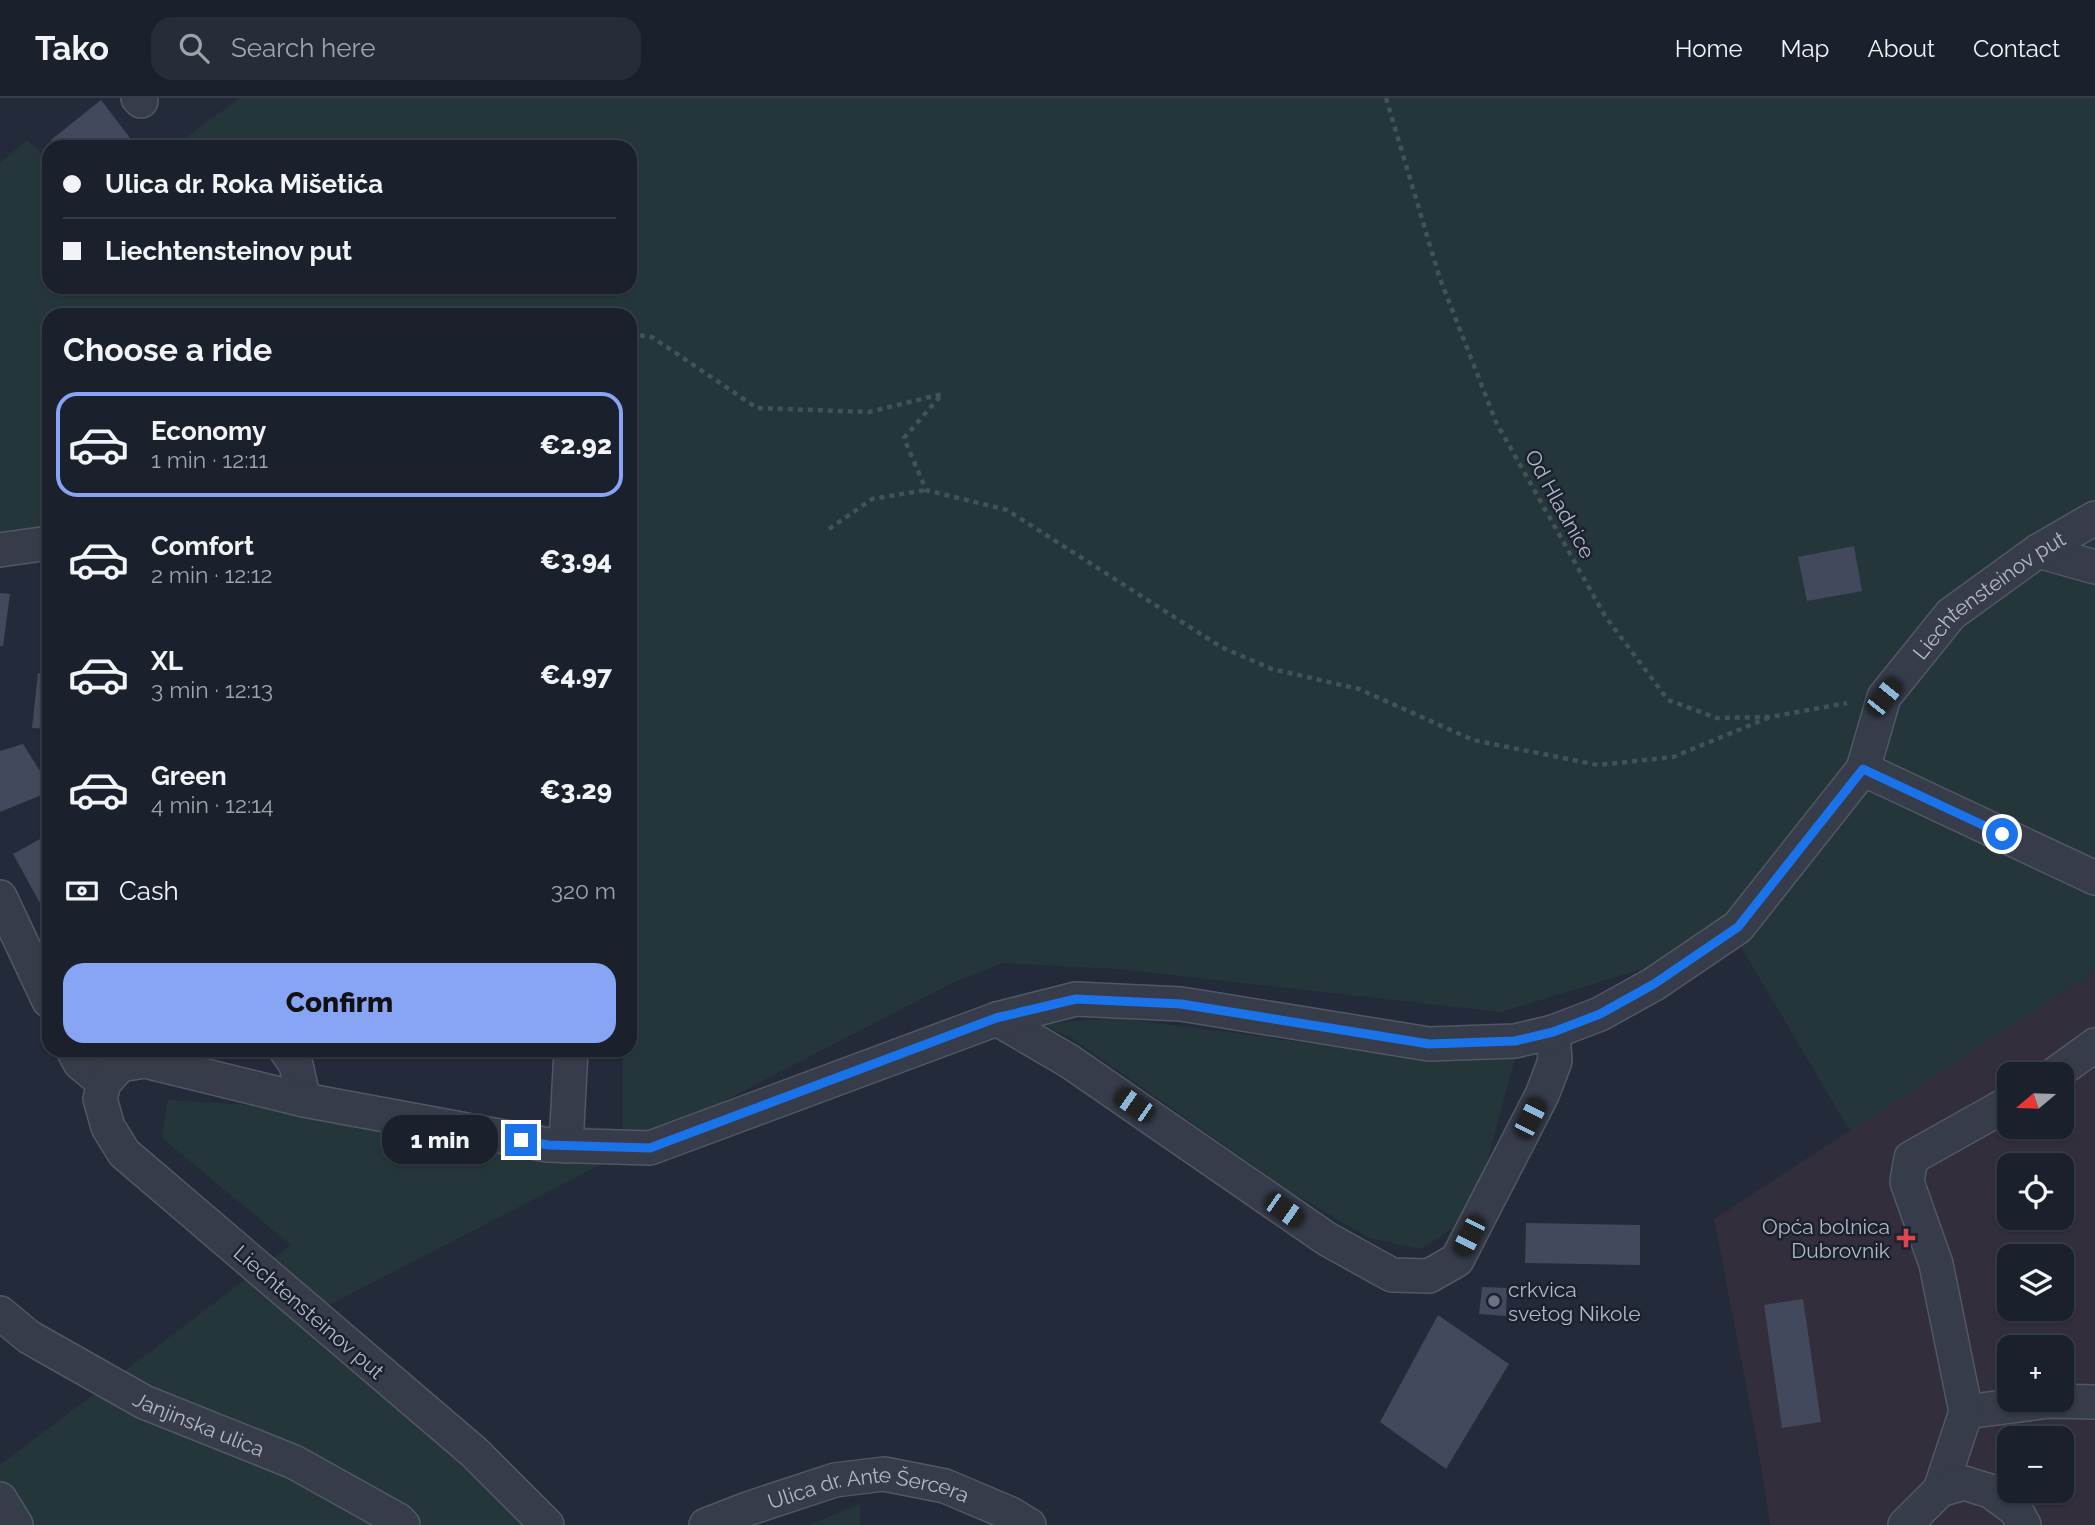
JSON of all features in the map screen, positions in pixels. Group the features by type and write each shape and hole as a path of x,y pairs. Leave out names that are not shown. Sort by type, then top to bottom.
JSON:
{"street":[{"name":"Liechtensteinov put","path":"547,1525 474,1452 124,1153 108,1127 100,1099 104,1083 120,1065 145,1060 304,1100 548,1145 650,1148 996,1018 1076,999 1181,1004 1429,1044 1515,1041 1553,1032 1600,1014 1654,984 1738,927 1863,769 1884,697 1951,614 2038,551 2095,518"},
{"path":"0,550 42,544"},
{"path":"2038,551 2095,567"},
{"path":"1863,769 2095,878"},
{"path":"0,897 42,986"},
{"path":"996,1018 1069,1061 1327,1239 1392,1275 1429,1276 1457,1260 1542,1095 1555,1061 1553,1032"},
{"path":"2072,1062 2095,1045"},
{"path":"77,1057 80,1063 104,1083"},
{"path":"291,1057 296,1065 304,1100"},
{"path":"566,1146 571,1057"},
{"path":"1905,1525 1940,1490 1966,1412 1936,1264 1907,1182 1911,1158 1997,1109"},
{"name":"Janjinska ulica","path":"0,1313 29,1337 144,1402 294,1462 404,1525"},
{"path":"1966,1412 2049,1401 2095,1402"},
{"name":"Ulica dr. Ante Šercera","path":"706,1525 835,1480 884,1475 945,1486 1011,1514 1029,1525"},
{"path":"1940,1490 1964,1483 1990,1491 2016,1510 2024,1525"},
{"path":"0,1499 16,1525"}],"path":[{"name":"Od Hladnice","path":"1387,98 1438,276 1496,422 1605,616 1668,700 1717,718 1770,717 1884,697"},
{"path":"637,335 652,337 757,408 869,412 942,394 904,438 926,490"},
{"path":"829,529 872,499 926,490 1007,510 1221,646 1272,669 1359,689 1473,740 1598,765 1673,757 1770,717"}],"shaded area":[{"path":"240,98 2095,98 2095,971 1850,1131 1737,940 1501,1012 1119,969 1003,963 954,982 304,1318 529,1525 18,1525 0,1507 0,1465 291,1245 162,1138 168,1100 623,1129 623,1057 637,1057 637,308 42,308 42,533 0,536 0,163 27,140 42,154 42,294 637,294 637,140 183,140"},
{"name":"Opća bolnica Dubrovnik","path":"2095,971 2095,1525 1770,1525 1757,1442 1714,1219"},
{"path":"1115,1018 1415,1059 1515,1058 1483,1177 1452,1229 1421,1249 1369,1238 1290,1191 1073,1039 1041,1024"},
{"path":"860,1504 860,1525 808,1525"}],"building":[{"path":"101,100 132,140 51,140"},
{"path":"1854,546 1862,591 1807,601 1798,557"},
{"path":"0,593 10,594 3,646 0,646"},
{"path":"38,673 42,674 42,729 32,728"},
{"path":"23,744 42,774 42,795 0,812 0,751"},
{"path":"42,838 42,907 13,854"},
{"path":"1526,1223 1640,1225 1640,1265 1525,1263"},
{"name":"crkvica svetog Nikole","path":"1482,1287 1507,1288 1506,1316 1479,1314"},
{"path":"1803,1299 1821,1422 1782,1428 1764,1305"},
{"path":"1438,1315 1509,1364 1446,1469 1380,1422"}],"place":[{"name":"Opća bolnica Dubrovnik","path":"1906,1238"},
{"name":"crkvica svetog Nikole","path":"1494,1301"}],"route":[{"path":"521,1140 548,1145 650,1148 996,1018 1076,999 1181,1004 1429,1044 1515,1041 1553,1032 1600,1014 1654,984 1738,927 1863,769 2002,834"}]}
